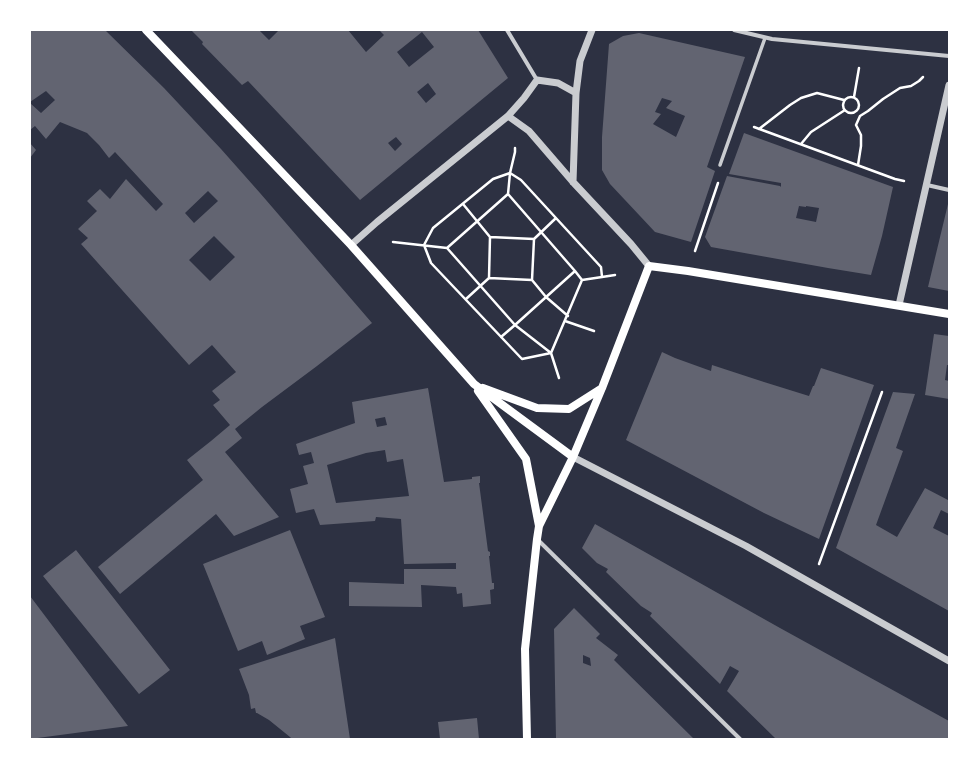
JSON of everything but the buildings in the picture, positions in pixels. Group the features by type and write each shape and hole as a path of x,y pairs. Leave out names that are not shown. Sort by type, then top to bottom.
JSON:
{"main road":[{"path":"146,30 351,245 474,384 526,459 539,526"},
{"path":"527,739 525,649 539,526 574,457 649,266 688,271 949,314"},
{"path":"474,384 537,408 568,409 602,388"},
{"path":"474,384 574,457"}],"street":[{"path":"506,30 537,80"},
{"path":"573,182 576,93 580,61 592,30"},
{"path":"734,30 772,39 949,56"},
{"path":"720,166 765,38"},
{"path":"351,245 377,222 508,116 537,80"},
{"path":"537,80 558,83 576,93"},
{"path":"899,306 949,85"},
{"path":"508,116 529,131 649,266"},
{"path":"927,185 949,190"},
{"path":"574,457 739,543 948,659"},
{"path":"537,539 740,739"}],"path":[{"path":"854,97 859,68"},
{"path":"858,165 862,146 861,135 856,125 860,116 882,99 900,88 912,86 923,77"},
{"path":"758,129 801,98 817,93 844,100 848,97 854,97 858,101 859,106 857,111 860,116"},
{"path":"844,100 843,106 848,113 857,111"},
{"path":"801,144 811,132 845,110"},
{"path":"735,121 904,181"},
{"path":"447,248 508,194 510,173 516,152 515,148"},
{"path":"688,271 721,173 720,166"},
{"path":"510,173 493,179 433,228 424,245 431,263 522,359 551,353"},
{"path":"510,173 521,180 601,267 602,277"},
{"path":"508,194 582,280"},
{"path":"463,204 490,237 489,278 466,299"},
{"path":"556,218 534,239 532,280 546,297 568,316"},
{"path":"490,237 534,239"},
{"path":"394,242 447,248 515,325 551,353 558,378"},
{"path":"501,337 575,271"},
{"path":"582,280 615,275"},
{"path":"489,278 532,280"},
{"path":"551,353 582,280"},
{"path":"565,321 594,331"},
{"path":"811,583 827,544 882,392"}]}
